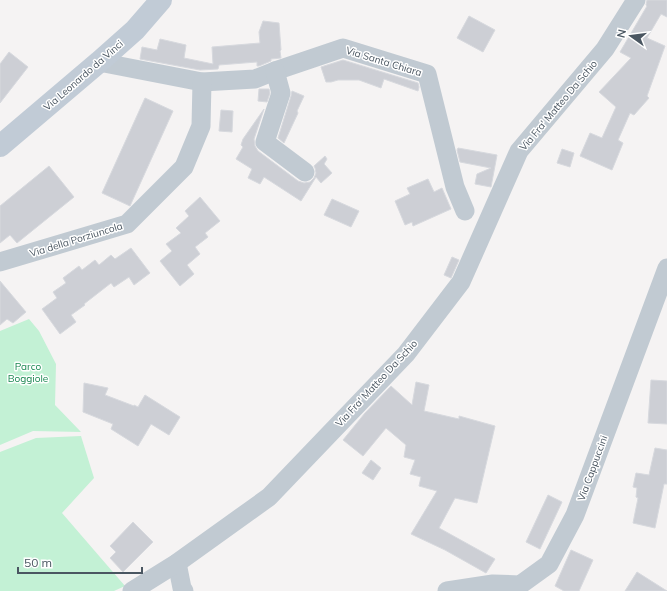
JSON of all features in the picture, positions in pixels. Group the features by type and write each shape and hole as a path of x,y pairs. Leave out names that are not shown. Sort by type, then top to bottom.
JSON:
{"street":[{"name":"Via Leonardo da Vinci","path":"0,146 135,30 161,0"},
{"name":"Via Fra' Matteo Da Schio","path":"132,591 177,563 269,497 406,354 462,282 519,151 605,49 636,0"},
{"name":"Via Santa Chiara","path":"99,62 202,82 255,79 275,70 343,48 427,74 455,187 465,211"},
{"path":"275,70 281,93 265,142 306,172"},
{"name":"Via della Porziuncola","path":"0,262 127,224 184,166 202,126 202,82"},
{"name":"Via Cappuccini","path":"447,591 493,584 520,585 549,564 575,514 660,306 667,268"},
{"path":"177,563 182,588 184,591"}],"green space":[{"name":"Parco Boggiole","path":"29,319 39,331 56,364 55,405 81,432 33,431 0,445 0,331"},
{"path":"81,436 94,478 62,513 125,586 114,591 0,591 0,452 36,438"}],"building":[{"path":"647,0 667,0 667,17 661,14 647,38 665,46 647,96 649,98 634,115 630,113 618,140 623,143 612,170 580,156 590,133 602,138 616,107 599,92 631,58 620,52 647,6"},
{"path":"469,16 495,30 483,52 457,38"},
{"path":"263,21 279,23 281,58 271,59 271,61 259,66 257,66 257,62 219,65 218,69 200,70 140,59 142,47 157,50 160,39 186,45 184,58 213,64 212,47 260,43 259,32"},
{"path":"9,52 28,67 0,103 0,64"},
{"path":"343,60 418,83 418,91 384,79 381,88 359,80 338,80 326,82 321,67"},
{"path":"259,89 269,89 270,93 267,102 258,101"},
{"path":"292,91 304,96 284,143 278,138"},
{"path":"145,98 173,111 130,206 102,193"},
{"path":"264,109 254,139 255,146 258,151 298,181 304,183 310,182 314,178 316,173 314,166 325,156 327,159 324,164 332,173 321,183 316,177 301,201 264,177 260,184 248,178 252,169 236,159 243,147 241,145 243,139"},
{"path":"221,110 233,111 232,132 219,131"},
{"path":"458,148 497,155 491,187 475,184 477,174 491,168 460,162 457,150"},
{"path":"562,149 574,153 570,167 557,163"},
{"path":"49,166 74,197 17,243 10,235 0,243 0,206"},
{"path":"428,179 434,192 442,188 451,209 413,226 412,222 405,225 395,201 410,194 407,188"},
{"path":"200,197 220,221 205,233 208,237 195,247 200,254 187,265 194,274 180,286 160,261 172,251 166,244 181,233 176,228 189,216 185,211"},
{"path":"332,199 359,211 351,227 324,215"},
{"path":"131,248 150,273 134,285 129,277 114,287 111,283 71,315 76,322 60,334 42,309 57,298 53,292 66,283 63,278 79,266 82,270 95,260 99,265 111,255 115,259"},
{"path":"452,257 459,260 451,278 444,275"},
{"path":"0,281 26,312 13,323 7,319 0,325"},
{"path":"651,380 667,381 667,424 648,423"},
{"path":"416,382 429,385 424,411 459,419 459,416 495,426 477,503 455,498 439,528 495,559 486,573 445,550 411,534 437,491 419,486 421,477 410,474 415,460 404,457 406,445 386,428 363,456 343,440 365,413 391,386 412,405"},
{"path":"84,383 108,388 105,395 138,407 145,395 180,417 169,435 151,424 138,446 111,429 113,424 83,412"},
{"path":"655,448 667,450 667,484 664,484 655,528 633,523 638,498 636,497 637,488 633,487 636,473 649,475"},
{"path":"371,460 381,468 373,480 362,473"},
{"path":"548,495 562,502 540,549 526,542"},
{"path":"133,522 153,542 123,572 110,558 116,552 110,546"},
{"path":"571,550 593,560 579,591 564,591 555,586"},
{"path":"637,572 667,591 625,591"}]}
